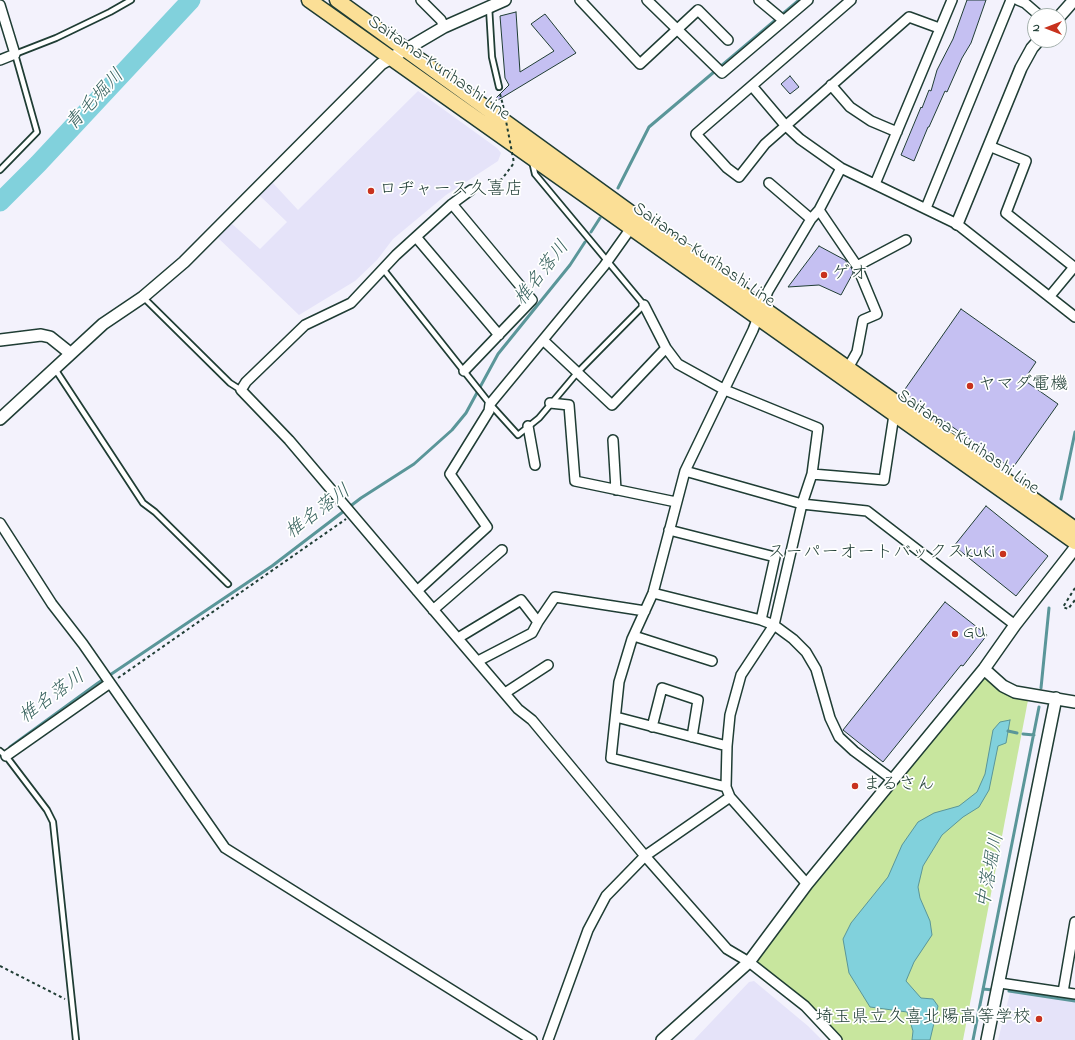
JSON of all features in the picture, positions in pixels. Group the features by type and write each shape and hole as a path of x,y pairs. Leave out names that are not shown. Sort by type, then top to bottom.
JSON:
{"main road":[{"name":"Saitama-Kurihashi Line","path":"309,0 631,228 760,313 848,368 1075,529"},
{"name":"Saitama-Kurihashi Line","path":"337,0 405,48 894,415 1075,542"}],"street":[{"path":"421,0 441,20 444,27"},
{"path":"0,419 103,324 143,297 184,262 336,108 389,58 444,27 505,0"},
{"path":"580,0 640,64 678,31 698,10 728,40"},
{"path":"647,0 722,73 808,0"},
{"path":"759,0 783,20"},
{"path":"851,0 696,134 712,154 739,177 765,144 785,125 909,17 939,28"},
{"path":"875,184 952,0"},
{"path":"926,208 1011,0"},
{"path":"1018,0 1031,8"},
{"path":"1067,8 1074,0"},
{"path":"0,6 15,54 0,60"},
{"path":"958,224 1021,68 1032,48"},
{"path":"831,85 850,107 871,121 897,132"},
{"path":"752,86 785,125 800,139 841,168 958,224 1075,317"},
{"path":"989,146 1026,161 1006,212 1074,267 1050,296"},
{"path":"726,787 611,758 619,682 634,636 653,594 685,471 725,390 760,313 768,291 811,219 819,210 841,168"},
{"path":"769,183 811,219"},
{"path":"471,190 452,204 416,237 351,303 306,325 246,382 241,390 289,440 518,709 532,720 645,856 727,949 749,962 805,1006 837,1040"},
{"path":"452,204 532,300 464,371"},
{"path":"819,210 858,266 877,314 863,320 857,352 848,368"},
{"path":"417,591 487,527 450,474 488,411 490,404 607,261 631,228"},
{"path":"416,237 499,335"},
{"path":"858,266 906,240"},
{"path":"644,305 666,348 678,364 725,390 818,428 812,474 802,504 774,625 741,675 730,715 727,746 726,787 730,797 807,884"},
{"path":"0,340 41,335 50,337 70,353"},
{"path":"543,340 612,405 666,348"},
{"path":"550,403 569,405 575,481 676,502"},
{"path":"812,474 884,480 894,415"},
{"path":"528,426 535,464"},
{"path":"613,440 616,490"},
{"path":"685,471 802,504 867,511 1015,625"},
{"path":"0,523 52,604 83,644 225,848 532,1040"},
{"path":"669,530 775,557 761,620"},
{"path":"662,1040 749,962 807,884 984,669 1015,625 1075,548"},
{"path":"434,610 502,550"},
{"path":"653,594 761,620 774,625 793,639 806,652 816,669 830,718 839,736 854,751 892,780"},
{"path":"478,661 532,633 555,597 646,611"},
{"path":"458,638 521,600 538,622"},
{"path":"634,636 712,661"},
{"path":"505,693 548,665"},
{"path":"984,669 1003,686 1015,692 1075,702"},
{"path":"3,754 110,683"},
{"path":"652,727 662,688 698,700 692,737"},
{"path":"988,1040 1056,698"},
{"path":"616,717 727,746"},
{"path":"548,1040 588,930 606,896 645,856 730,797"},
{"path":"1063,992 1075,922"},
{"path":"1000,983 1075,994"}],"lane":[{"path":"0,170 37,132 15,54 56,38 110,12 131,0"},
{"path":"489,7 492,57 499,90"},
{"path":"383,269 490,404 518,435 538,418 577,373 644,305 535,174 531,158"},
{"path":"143,297 230,383 241,390"},
{"path":"54,368 143,503 155,512 228,584"},
{"path":"3,754 48,810 53,822 76,1040"}],"path":[{"path":"488,180 498,181 502,179 514,163 499,90"},
{"path":"110,683 352,515"},
{"path":"1075,588 1063,607 1068,609 1075,600"},
{"path":"0,966 62,1000 72,999"}],"shaded area":[{"path":"418,91 497,148 501,153 498,161 446,195 393,239 377,260 355,281 299,315 217,237 231,223 260,249 287,222 259,195 272,182 298,210"},
{"path":"754,981 808,1026 822,1040 694,1040 749,982"},
{"name":"埼玉県立久喜北陽高等学校","path":"1011,989 1075,999 1075,1040 998,1040"}],"green space":[{"path":"984,669 1029,695 963,1040 835,1040 749,962"}],"water":[{"path":"1010,720 1006,743 998,746 989,790 979,807 963,817 942,835 923,866 918,887 920,898 930,921 932,935 914,962 906,981 921,998 933,999 938,1006 930,1040 912,1040 913,1031 907,1012 870,1007 849,973 843,939 851,923 888,877 902,845 918,822 934,813 959,806 977,792 985,774 993,730 1000,722"}],"building":[{"path":"967,0 986,0 971,43 962,58 947,92 945,91 914,161 901,155 921,107 922,108 929,90 931,91 937,70 953,39"},
{"path":"516,12 520,72 554,51 531,24 545,14 576,53 498,100 496,98 509,85 505,78 500,16"},
{"path":"790,76 799,87 790,94 781,84"},
{"name":"ゲオ","path":"819,246 845,260 852,269 853,273 841,295 819,285 788,287"},
{"name":"ヤマダ電機","path":"961,309 1036,362 1024,380 1058,404 1012,469 903,392"},
{"path":"986,506 1048,556 1016,596 954,546"},
{"path":"945,602 987,635 883,762 843,730"}],"waterway":[{"name":"青毛堀川","path":"0,202 38,164 191,0"},
{"name":"椎名落川","path":"618,188 649,127 799,0"},
{"name":"椎名落川","path":"591,232 600,218"},
{"name":"椎名落川","path":"10,747 98,683 272,566 361,498 414,464 452,430 466,413 498,354 570,265 585,242"},
{"name":"中落堀川","path":"1061,499 1075,432"},
{"name":"中落堀川","path":"1041,688 1049,608"},
{"name":"中落堀川","path":"973,1040 1039,707"},
{"path":"1008,731 1017,733"},
{"path":"1023,734 1034,735"},
{"path":"983,989 993,990"},
{"path":"1009,991 1075,1001"}],"place":[{"name":"ロヂャース久喜店","path":"371,191"},
{"name":"ゲオ","path":"824,275"},
{"name":"ヤマダ電機","path":"970,386"},
{"name":"スーパーオートバックスkuKi","path":"1003,554"},
{"name":"GU","path":"955,634"},
{"name":"まるさん","path":"855,786"},
{"name":"埼玉県立久喜北陽高等学校","path":"1039,1019"}]}
